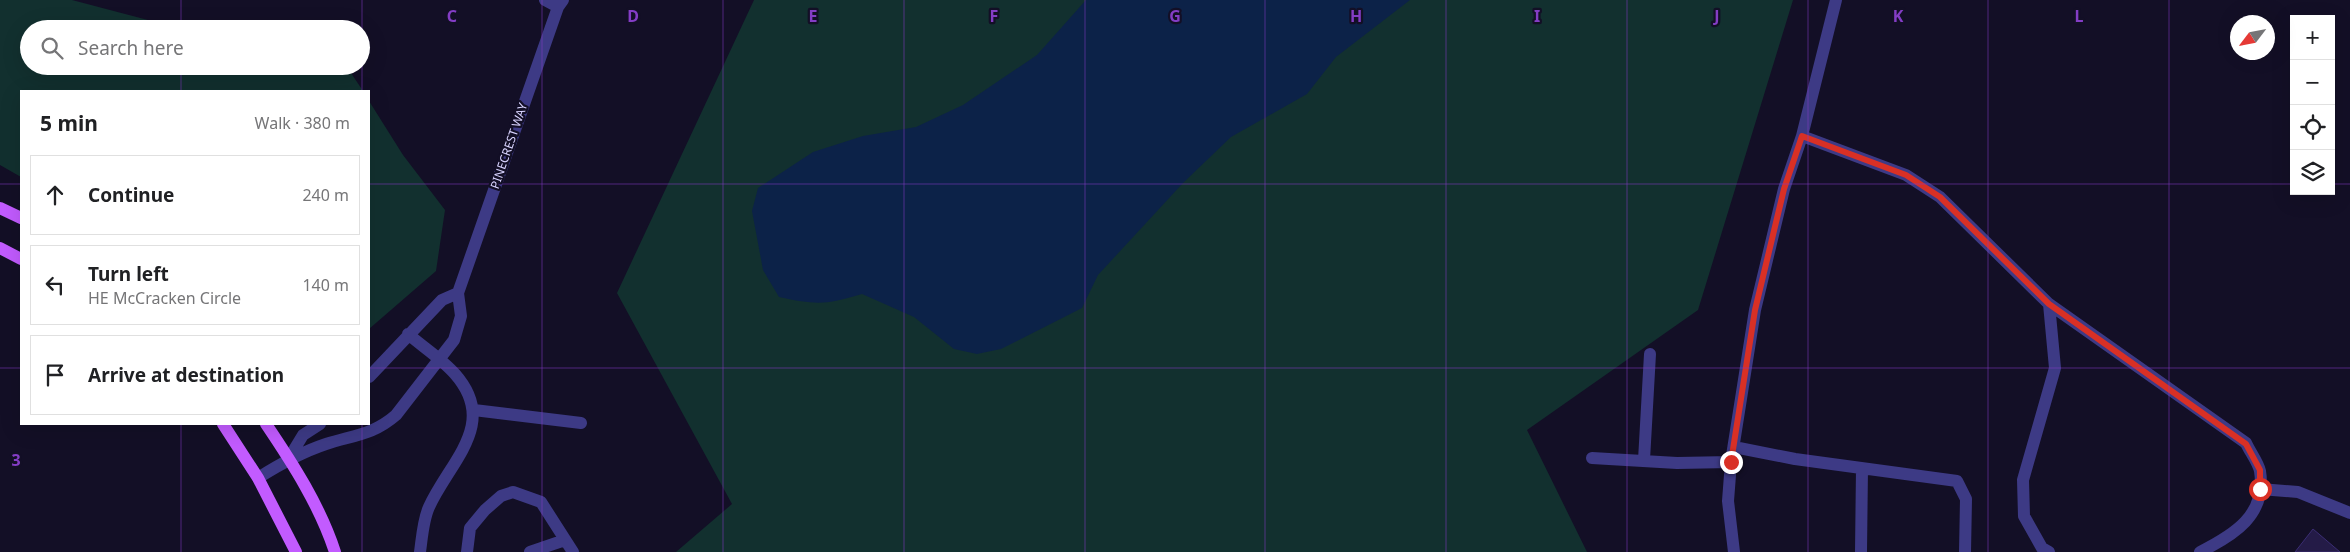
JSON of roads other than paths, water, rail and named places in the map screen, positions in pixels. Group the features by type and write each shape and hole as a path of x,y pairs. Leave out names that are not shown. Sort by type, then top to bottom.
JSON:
{"main road":[{"path":"0,208 20,218"},
{"path":"0,248 20,258"},
{"path":"224,425 258,478 296,552"},
{"path":"267,425 289,458 310,496 335,552"}],"street":[{"path":"545,0 560,3"},
{"path":"1734,552 1728,501 1731,462 1755,310 1784,189 1802,136 1836,0"},
{"name":"PINECREST WAY","path":"458,293 560,3"},
{"path":"1802,136 1906,175 1940,197 2049,304 2246,444 2260,470 2260,489 2251,516 2228,538 2200,552"},
{"path":"258,478 289,458 325,444 376,431 396,415 440,361 454,340 461,316 458,293 442,300 370,376"},
{"path":"2049,304 2055,368 2023,480 2024,516 2042,548 2049,552"},
{"path":"408,334 455,374 470,395 474,410 472,432 464,451 444,478 428,509 420,552"},
{"path":"1644,460 1650,354"},
{"path":"474,410 581,423"},
{"path":"289,458 304,436 319,425"},
{"path":"1734,447 1795,459 1957,481 1966,499 1965,552"},
{"path":"1592,458 1677,463 1731,462"},
{"path":"1861,552 1862,468"},
{"path":"2260,489 2298,492 2350,513"},
{"path":"467,552 470,528 485,510 501,496 514,492 541,502 573,552"},
{"path":"530,552 565,540"}],"water":[{"path":"1086,0 1410,0 1336,57 1307,94 1231,137 1183,183 1098,275 1082,308 1001,349 977,354 954,349 914,317 862,294 821,303 779,297 763,270 752,211 758,188 813,152 863,136 916,127 963,105 1037,55"}]}
